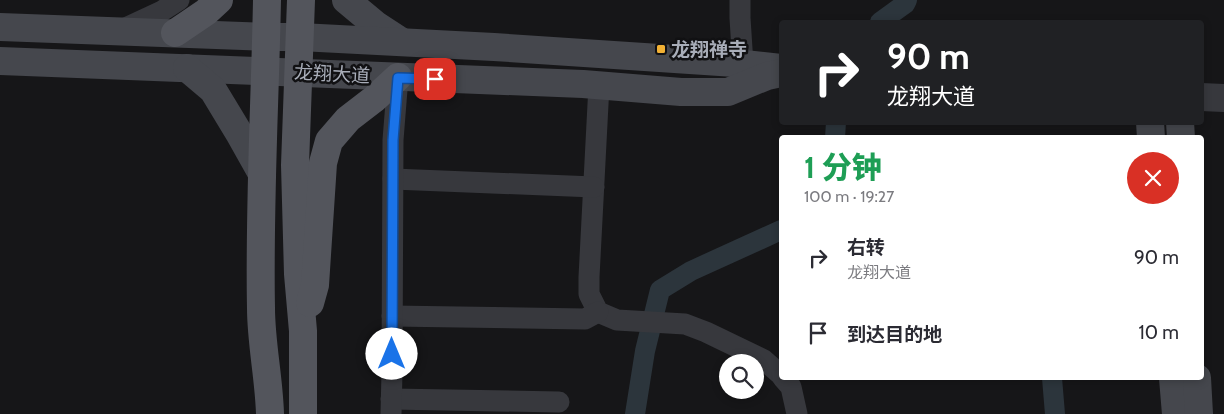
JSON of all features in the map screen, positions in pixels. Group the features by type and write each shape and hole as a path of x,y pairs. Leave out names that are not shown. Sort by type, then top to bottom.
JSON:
{"main road":[{"path":"175,33 206,12 219,0"},
{"path":"267,0 262,174 261,310 270,414"},
{"path":"301,0 295,175 298,274 303,331 303,414"},
{"path":"346,0 376,25 402,42"},
{"name":"龙翔大道","path":"0,27 402,42 744,75 767,76 779,73"},
{"name":"龙翔大道","path":"0,61 599,85 681,92 728,92 744,75 779,68"},
{"path":"187,68 213,90 262,174"},
{"path":"303,331 315,286 322,163 329,141 348,119 398,78"},
{"path":"1173,380 1176,414"},
{"path":"1196,380 1199,414"}],"street":[{"path":"119,31 162,11 179,0"},
{"path":"740,0 744,75"},
{"path":"398,78 393,140 391,406 559,402"},
{"path":"599,85 589,294 598,312 617,320 685,324 764,360 779,373"},
{"path":"1204,97 1224,98"},
{"path":"393,179 594,187"},
{"path":"392,316 585,319 598,312"},
{"path":"785,380 791,387 797,414"}],"waterway":[{"path":"883,20 905,4 907,0"},
{"path":"835,135 836,125"},
{"path":"635,414 645,351 660,290 691,271 779,231"},
{"path":"1052,380 1055,414"}],"place":[{"name":"龙翔禅寺","path":"661,49"}],"route":[{"path":"392,354 393,140 398,78 435,79"}]}
